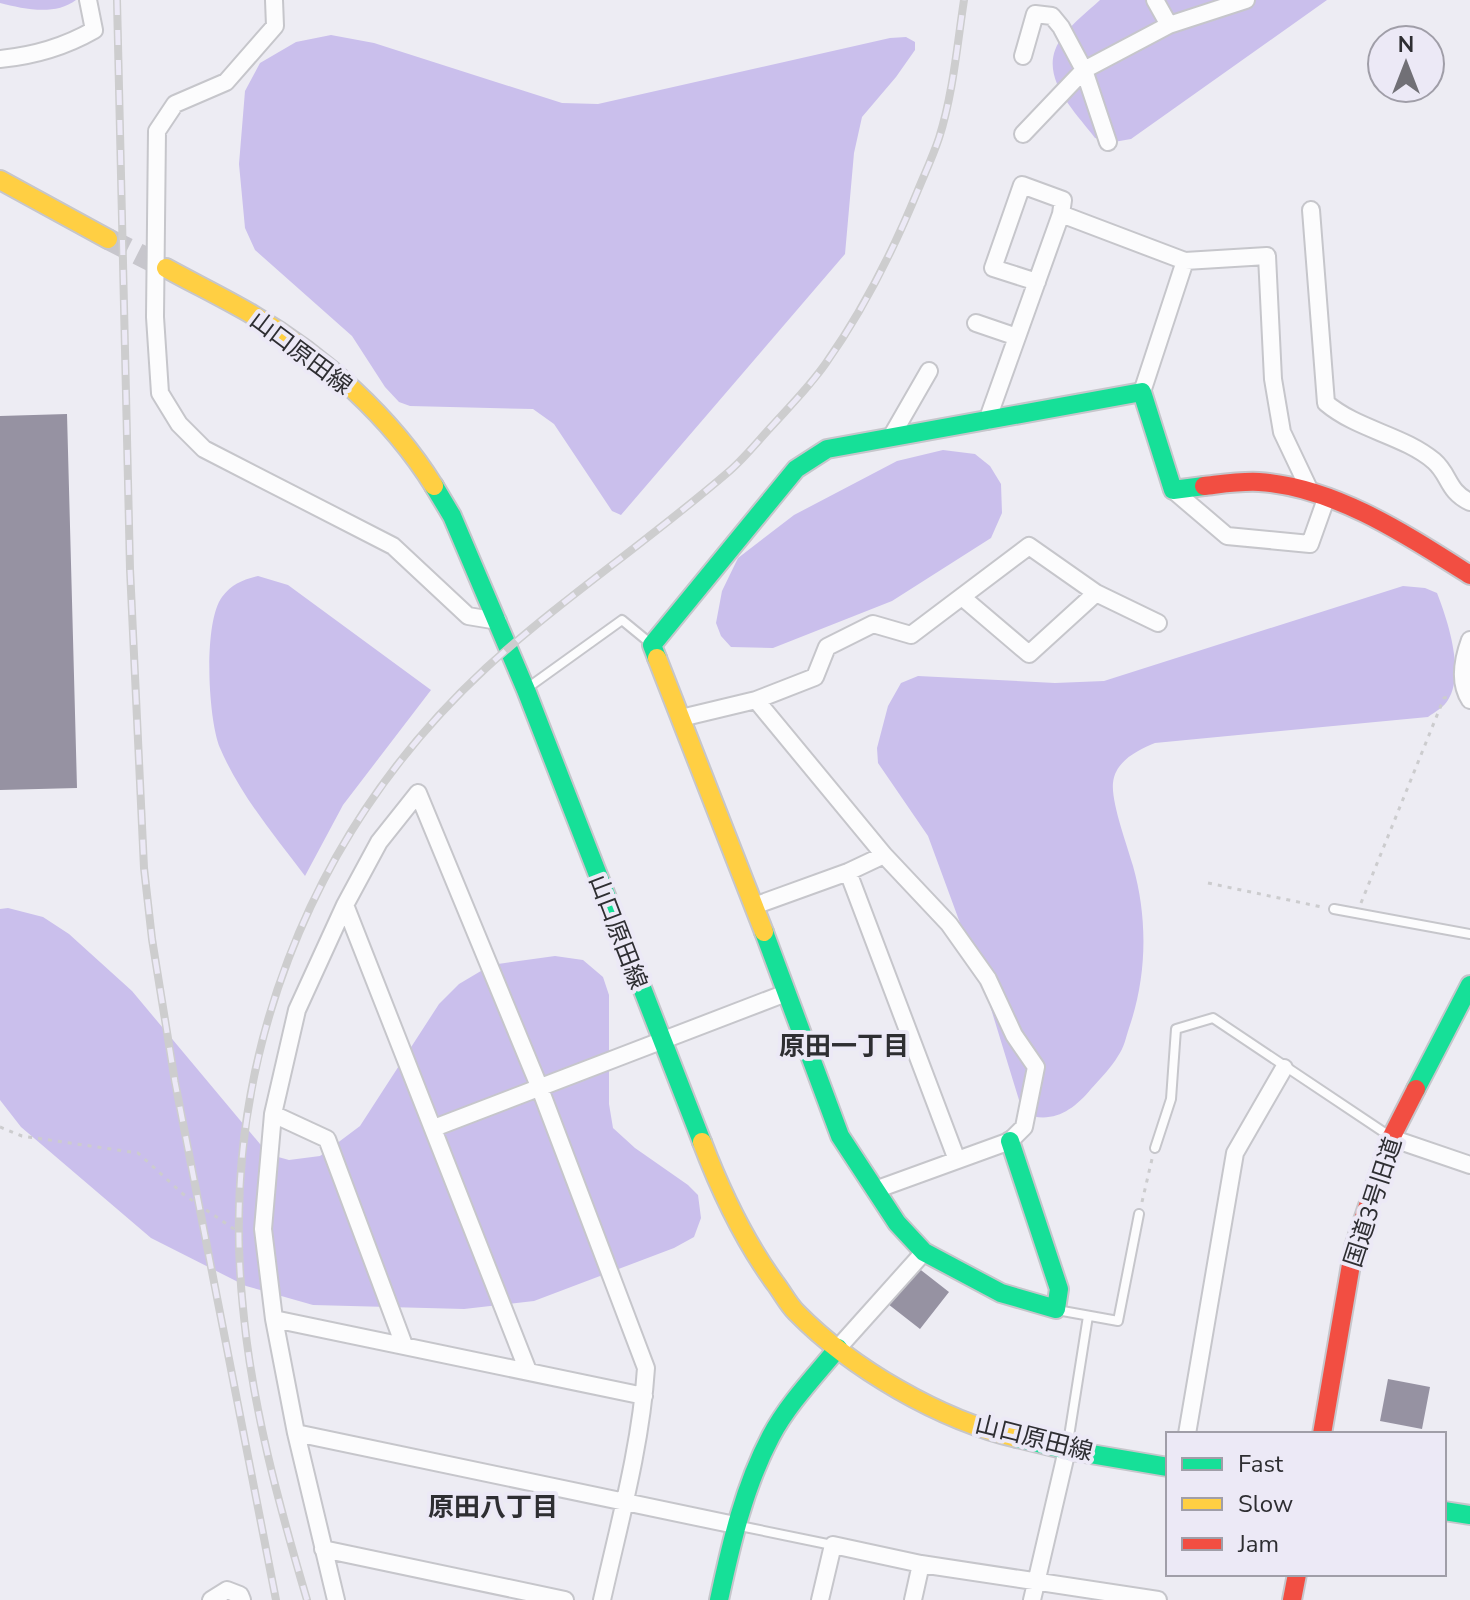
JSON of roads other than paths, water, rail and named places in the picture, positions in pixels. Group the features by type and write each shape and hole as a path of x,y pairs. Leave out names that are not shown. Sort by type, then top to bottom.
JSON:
{"street":[{"path":"0,59 21,57 79,39 94,30 88,0"},
{"path":"274,0 275,26 226,82 175,104 157,131 155,317 160,393 179,424 204,449 393,546 468,616 498,621"},
{"path":"1155,0 1169,25"},
{"path":"1023,134 1084,70 1169,25 1246,0"},
{"path":"1023,56 1035,7 1052,16 1061,27 1084,70 1108,142"},
{"path":"0,180 108,239"},
{"path":"987,421 1037,282 1061,214 1063,200 1022,185 993,268 1037,282"},
{"path":"1311,210 1326,403 1343,417 1421,451 1438,464 1459,497 1470,502"},
{"path":"1061,214 1185,261 1267,256 1273,379 1282,432 1318,495 1310,544 1227,536 1173,490 1142,392 1185,261"},
{"name":"山口原田線","path":"166,268 255,316 322,363 374,411 418,461 452,516 526,690 721,1192 751,1250 795,1311 838,1348 915,1400 991,1432 1067,1450 1166,1467"},
{"path":"976,323 1017,337"},
{"path":"891,437 929,371"},
{"path":"1010,1141 1059,1289 1056,1309 1001,1293 924,1252 897,1223 840,1136 652,645 796,469 827,449 1142,392"},
{"path":"1173,490 1259,482 1318,495 1409,537 1470,575"},
{"path":"681,718 756,700 815,677 827,647 873,624 911,635 1029,546 1096,593 1158,623"},
{"path":"962,597 1029,654 1096,593"},
{"path":"1467,696 1463,659 1470,640"},
{"path":"756,700 884,855 957,935 988,979 1014,1035 1036,1067 1024,1127 1010,1141 875,1190"},
{"path":"336,1600 296,1433 274,1319 263,1229 273,1114 297,1010 345,905 379,842 418,793 539,1086 646,1368 644,1396 625,1500 602,1600"},
{"path":"754,906 848,872 884,855"},
{"path":"848,872 957,1160"},
{"path":"345,905 528,1371"},
{"name":"国道3号旧道","path":"1322,1432 1354,1247 1391,1138 1470,985"},
{"path":"434,1128 786,993"},
{"path":"1187,1432 1235,1153 1284,1068"},
{"path":"273,1114 327,1139 404,1345"},
{"path":"1391,1138 1470,1165"},
{"path":"719,1600 735,1525 772,1435 838,1348 924,1252"},
{"path":"274,1319 644,1396"},
{"path":"296,1433 735,1525"},
{"path":"1032,1600 1067,1450"},
{"path":"1446,1511 1470,1515"},
{"path":"820,1600 833,1545 921,1564 1160,1600"},
{"path":"323,1549 565,1600"},
{"path":"913,1600 921,1564"},
{"path":"1292,1600 1297,1576"},
{"path":"211,1600 227,1590 240,1595 242,1600"}],"lane":[{"path":"526,690 622,620 652,645"},
{"path":"1334,909 1470,934"},
{"path":"1155,1148 1171,1099 1176,1029 1213,1018 1391,1138"},
{"path":"1056,1309 1118,1321 1139,1214"},
{"path":"1067,1450 1088,1316"},
{"path":"735,1525 833,1545"}],"tunnel":[{"path":"108,239 166,268"}],"railway":[{"path":"117,0 130,569 144,868 175,1082 276,1600"},
{"path":"307,1600 277,1492 253,1382 243,1308 239,1218 245,1129 262,1043 288,959 324,879 369,804 423,733 486,668 515,643 732,469 800,396 826,363 877,279 939,138 948,104 964,0"}],"district":[{"name":"原田一丁目","path":"844,1046"},
{"name":"原田八丁目","path":"493,1507"}]}
